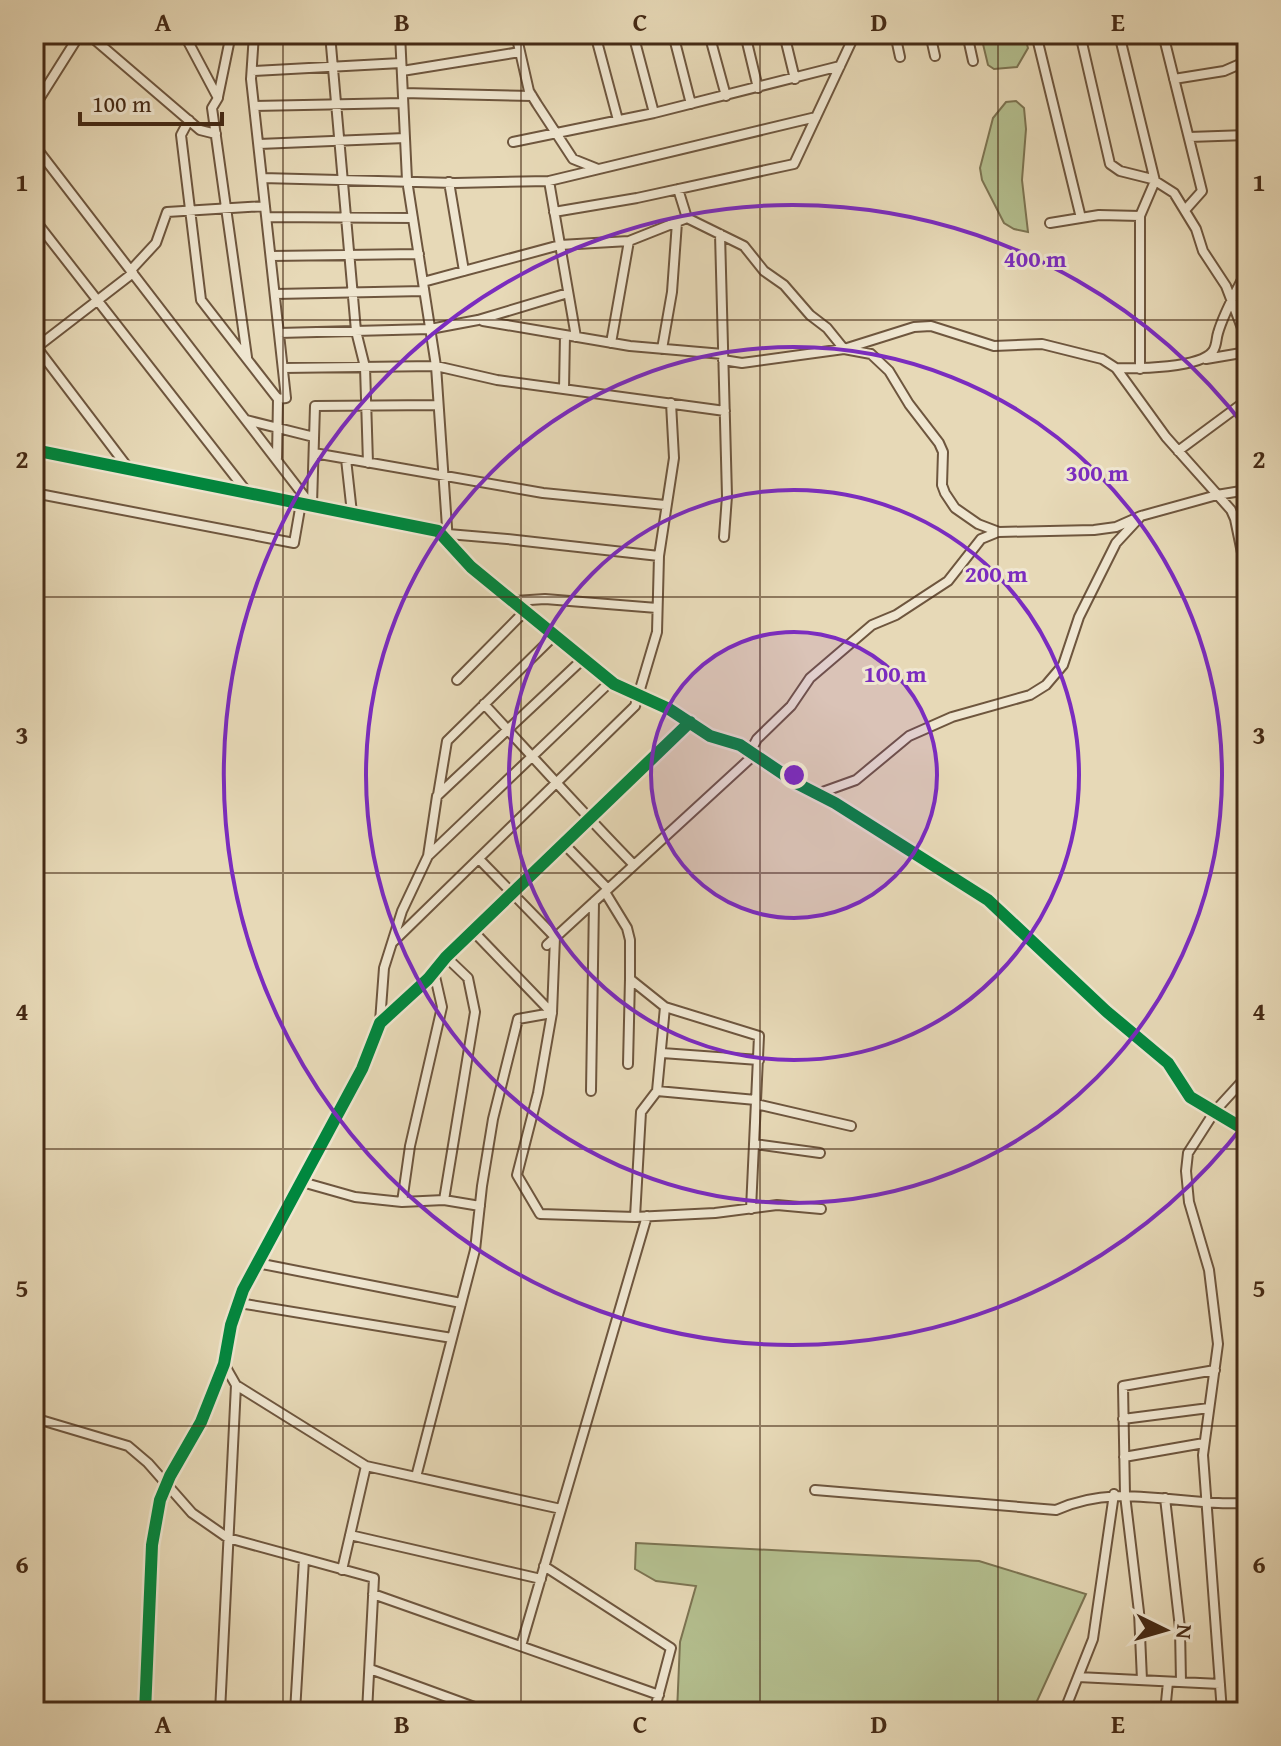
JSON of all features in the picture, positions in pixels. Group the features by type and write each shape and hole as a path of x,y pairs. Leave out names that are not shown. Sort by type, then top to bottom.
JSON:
{"street":[{"path":"34,41 38,34"},
{"path":"34,107 80,34"},
{"path":"88,34 200,130 216,134"},
{"path":"186,34 218,98"},
{"path":"231,34 218,98 212,108 247,358"},
{"path":"254,34 254,106 286,398 278,399"},
{"path":"330,34 356,331 365,367 368,463"},
{"path":"406,34 400,34 407,180 436,366 448,538"},
{"path":"516,34 532,96 573,159 598,169"},
{"path":"595,34 618,120"},
{"path":"633,34 654,113"},
{"path":"673,34 691,104"},
{"path":"709,34 726,96"},
{"path":"745,34 758,88"},
{"path":"784,34 795,79"},
{"path":"554,212 794,164 855,34"},
{"path":"895,34 900,57"},
{"path":"930,34 935,56"},
{"path":"967,34 973,61"},
{"path":"1036,34 1081,218"},
{"path":"1080,34 1110,164 1120,171 1155,181 1174,193 1186,209 1203,251 1226,286 1247,341"},
{"path":"1119,34 1155,181 1140,216 1140,369"},
{"path":"1177,34 1163,35 1202,191 1186,209"},
{"path":"252,71 401,67 520,52"},
{"path":"1174,79 1224,71 1247,61"},
{"path":"513,142 654,113 840,66"},
{"path":"254,106 337,104 403,98 532,96"},
{"path":"262,178 549,181 816,117"},
{"path":"189,120 181,135 201,300 278,399 277,460"},
{"path":"1189,137 1247,135"},
{"path":"259,144 405,138"},
{"path":"34,145 312,505"},
{"path":"549,181 576,337"},
{"path":"449,182 464,271"},
{"path":"678,189 687,218 744,246 764,271 784,285 844,349 871,354 889,371 939,443 943,452 942,485 955,508 978,524 999,532"},
{"path":"35,345 132,272 156,243 167,212 265,206"},
{"path":"1050,223 1081,218 1140,216"},
{"path":"267,217 413,218"},
{"path":"275,294 424,286 464,271 560,245 629,241 687,218"},
{"path":"34,219 247,492"},
{"path":"662,349 672,292 677,222"},
{"path":"720,234 727,496 724,537"},
{"path":"611,343 629,241"},
{"path":"271,256 419,254"},
{"path":"1202,359 1215,348 1218,332 1247,270"},
{"path":"279,333 430,329 478,320 568,293"},
{"path":"478,320 611,343 723,357 742,363 844,349 914,327 931,326 994,346 1042,344 1102,359 1116,368 1146,413 1235,519 1247,577"},
{"path":"564,389 565,335"},
{"path":"34,362 35,345"},
{"path":"35,345 130,469"},
{"path":"1116,368 1140,369 1247,352"},
{"path":"283,368 436,366 497,380 725,411"},
{"path":"1178,451 1247,400"},
{"path":"393,942 635,706 657,632 659,556 674,458 671,403"},
{"path":"312,505 315,406 438,405"},
{"path":"246,420 314,437"},
{"path":"34,450 438,531 448,538 471,567 610,682 639,693 710,736 740,745 988,900 1106,1011 1168,1063 1190,1097 1247,1131"},
{"path":"314,453 543,493 665,505"},
{"path":"346,459 352,513"},
{"path":"547,945 752,753 757,739 791,706 810,678 872,625 896,615 948,581 981,539 999,532 1116,527 1141,516 1247,490"},
{"path":"34,493 294,543 301,503"},
{"path":"817,794 856,780 909,736 952,717 1030,695 1046,685 1063,665 1079,617 1116,543 1141,516"},
{"path":"448,538 659,556"},
{"path":"515,601 545,599 657,608"},
{"path":"457,680 526,610"},
{"path":"145,1712 152,1545 160,1500 201,1422 224,1364 231,1325 257,1263 362,1069 380,1023 384,968 402,911 428,856 447,741 555,635"},
{"path":"437,796 583,659"},
{"path":"428,856 610,682"},
{"path":"484,704 533,755 555,784 634,865"},
{"path":"380,1023 690,722"},
{"path":"564,844 606,891 627,928 630,940 628,1064"},
{"path":"479,859 555,937 552,1013 538,1093 517,1175 540,1214 635,1217 715,1213 777,1205 821,1209"},
{"path":"591,1091 594,902"},
{"path":"473,931 552,1013"},
{"path":"444,1200 475,1012 468,978 446,957"},
{"path":"402,1202 410,1146 442,1007 434,972"},
{"path":"630,979 665,1007 759,1036 751,1209"},
{"path":"635,1217 641,1112 657,1091 665,1007"},
{"path":"416,1477 475,1250 493,1119 518,1019 552,1013"},
{"path":"662,1053 759,1060"},
{"path":"1222,1712 1204,1443 1218,1344 1209,1270 1189,1202 1186,1171 1188,1153 1215,1111 1247,1076"},
{"path":"657,1091 756,1102 851,1126"},
{"path":"755,1144 820,1153"},
{"path":"302,1182 355,1197 402,1202 444,1200 480,1206"},
{"path":"521,1646 647,1216"},
{"path":"257,1263 461,1303"},
{"path":"239,1303 452,1338"},
{"path":"224,1364 236,1385 366,1466 561,1509"},
{"path":"1142,1680 1139,1612 1125,1495 1123,1386 1215,1370"},
{"path":"220,1712 236,1385"},
{"path":"1123,1419 1209,1408"},
{"path":"34,1418 128,1446 148,1463 192,1513 228,1538 374,1578 367,1712"},
{"path":"1124,1457 1204,1443"},
{"path":"342,1570 366,1466"},
{"path":"815,1490 1056,1510 1078,1500 1114,1494 1247,1503"},
{"path":"1064,1712 1093,1639 1114,1494"},
{"path":"1165,1498 1180,1628 1181,1682"},
{"path":"350,1535 541,1579"},
{"path":"295,1712 304,1559"},
{"path":"544,1566 671,1648 654,1712"},
{"path":"373,1594 659,1695"},
{"path":"370,1669 488,1712"},
{"path":"1078,1677 1220,1684"},
{"path":"1165,1712 1168,1682"}],"green space":[{"path":"999,34 1021,34 1025,38 1028,48 1017,67 994,69 988,65 982,40"},
{"path":"1016,101 1024,108 1026,129 1022,180 1028,232 1004,223 982,180 980,168 993,118 1006,102"},
{"path":"636,1543 979,1561 1086,1594 1032,1712 677,1712 680,1642 696,1586 656,1581 635,1569"}],"cycle path":[{"path":"34,450 438,531 471,567 614,684 669,709 710,736 740,745 988,900 1106,1011 1168,1063 1190,1097 1247,1131"},
{"path":"145,1712 152,1545 160,1500 201,1422 224,1364 231,1325 243,1290 362,1069 380,1023 690,722"}]}
